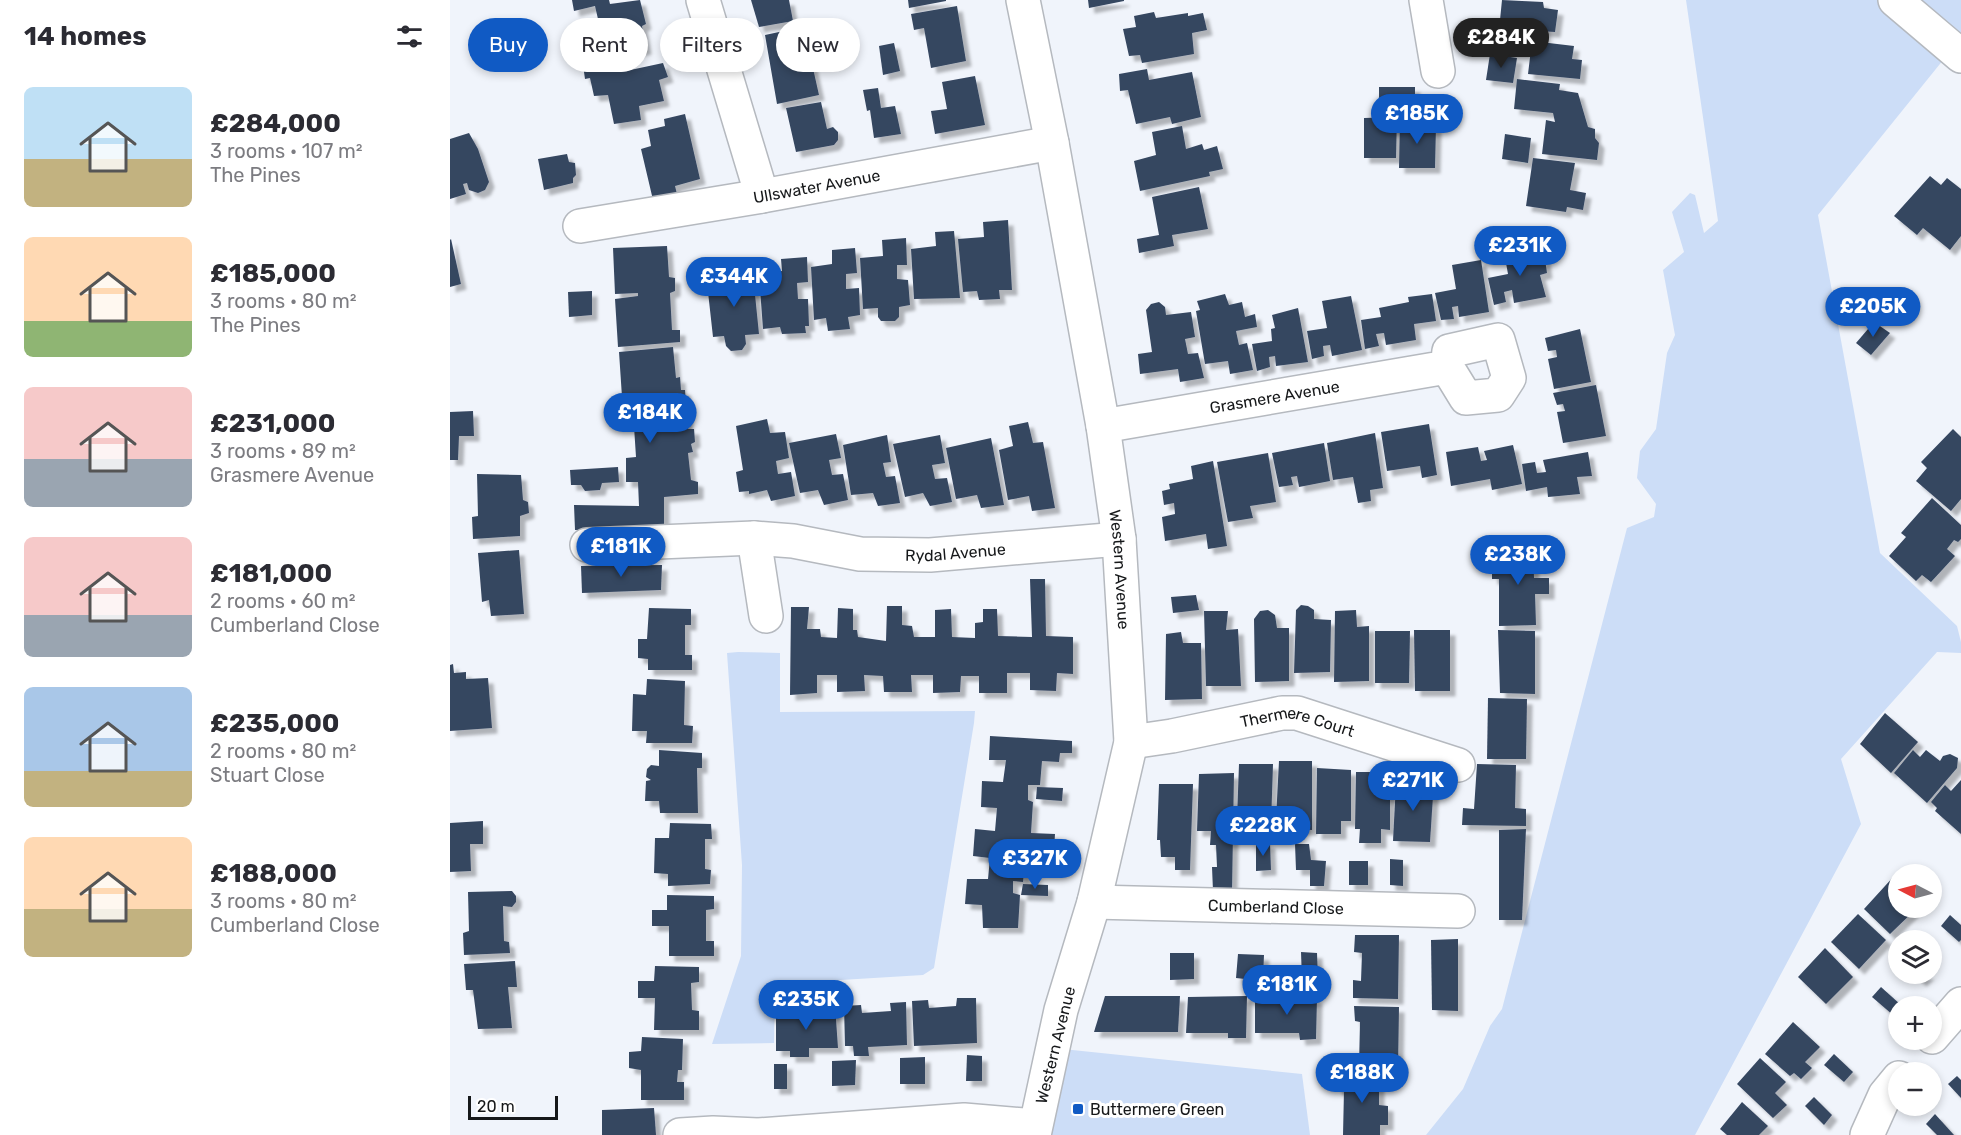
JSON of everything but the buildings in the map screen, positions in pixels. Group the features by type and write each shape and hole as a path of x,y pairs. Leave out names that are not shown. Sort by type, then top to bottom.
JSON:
{"street":[{"path":"703,0 762,196"},
{"name":"Western Avenue","path":"1023,0 1052,143 1103,426 1119,539 1131,741 1094,902 1061,1010 1035,1130"},
{"path":"1426,0 1438,71"},
{"path":"1895,0 1961,56"},
{"name":"Ullswater Avenue","path":"580,226 762,196 1052,143"},
{"name":"Grasmere Avenue","path":"1103,426 1447,368"},
{"path":"754,538 766,616"},
{"name":"Rydal Avenue","path":"587,545 754,538 793,541 860,554 930,555 1119,539"},
{"name":"Thermere Court","path":"1131,741 1172,736 1282,713 1297,713 1458,765"},
{"name":"Cumberland Close","path":"1094,902 1458,911"},
{"path":"1942,1026 1961,1004"},
{"path":"1911,1062 1921,1050"},
{"path":"1867,1135 1888,1091"},
{"path":"680,1135 713,1133 758,1135 964,1120 1035,1130"}],"shaded area":[{"path":"1686,0 1961,0 1961,56 1952,49 1818,215 1880,553 1957,626 1961,653 1937,652 1841,759 1861,824 1695,1135 1426,1135 1463,1089 1490,1026 1502,1009 1627,528 1654,517 1656,504 1637,478 1640,451 1656,429 1667,353 1675,335 1663,270 1684,252 1672,212 1690,193 1695,195 1704,233 1718,221"},
{"path":"727,653 780,653 780,712 975,711 934,968 923,975 775,984 774,1043 712,1044 741,956 742,865"},
{"path":"1053,1048 1302,1074 1310,1135 1034,1135"}],"place":[{"name":"Buttermere Green","path":"1078,1109"}]}
